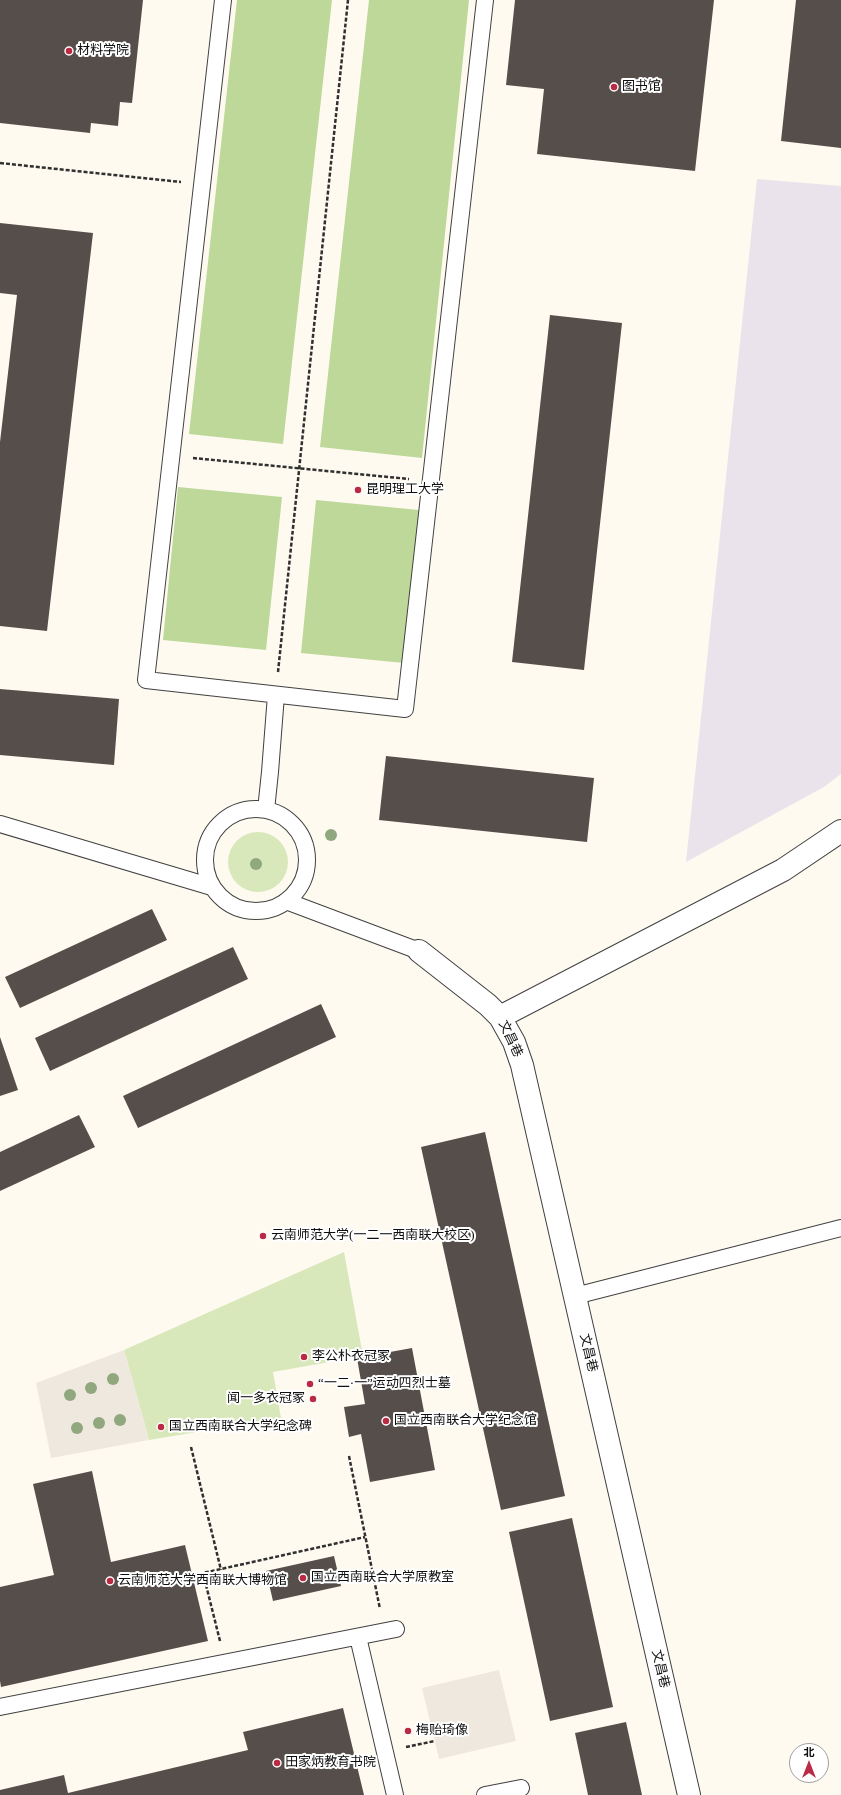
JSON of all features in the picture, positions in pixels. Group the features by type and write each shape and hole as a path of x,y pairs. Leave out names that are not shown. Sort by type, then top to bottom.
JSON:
{"street":[{"path":"500,1017 783,870 841,831"},
{"name":"文昌巷","path":"419,951 488,1005 500,1017 514,1042 522,1065 689,1795"}],"lane":[{"path":"222,0 146,680 405,709 485,0"},
{"path":"266,810 276,695"},
{"path":"249,809 266,810 281,816 294,826 303,840 307,857 305,874 298,889 286,901 271,908 254,911 238,908 224,899 212,887 206,872 205,854 209,839 219,825 232,815 249,809"},
{"path":"0,824 212,887"},
{"path":"286,901 419,951"},
{"path":"574,1296 841,1228"},
{"path":"0,1707 390,1630"},
{"path":"358,1637 395,1795"},
{"path":"485,1795 521,1788"}],"path":[{"path":"276,695 348,0"},
{"path":"0,163 202,184"},
{"path":"171,456 431,481"},
{"path":"191,1447 221,1570"},
{"path":"348,1456 365,1537 390,1630"},
{"path":"225,1663 203,1573 365,1537"},
{"path":"384,1751 435,1741"}],"shaded area":[{"path":"757,179 841,186 841,774 824,787 686,862"},
{"path":"124,1350 149,1440 51,1458 36,1383"},
{"path":"499,1670 516,1741 439,1759 422,1688"}],"green space":[{"path":"237,0 332,0 283,444 189,434"},
{"path":"369,0 469,0 422,458 320,447"},
{"path":"178,487 282,497 266,650 163,640"},
{"path":"316,500 419,510 404,663 301,653"},
{"path":"258,832 275,837 283,845 288,862 283,879 275,887 258,892 241,887 233,879 228,862 233,845 241,837"},
{"path":"344,1252 363,1356 273,1372 281,1418 149,1440 124,1350"}],"building":[{"name":"材料学院","path":"0,0 143,0 132,103 120,102 118,126 91,123 90,133 0,123"},
{"name":"图书馆","path":"515,0 714,0 695,171 537,154 544,89 506,85"},
{"path":"796,0 841,0 841,148 781,141"},
{"path":"0,223 93,233 47,631 0,626 0,442 17,295 0,293"},
{"path":"550,315 622,323 584,670 512,662"},
{"path":"0,689 119,699 114,765 0,755"},
{"path":"386,756 594,778 587,842 379,820"},
{"path":"152,909 167,940 20,1008 5,977"},
{"path":"233,947 248,979 50,1071 35,1038"},
{"path":"321,1004 336,1037 138,1128 123,1096"},
{"path":"0,1037 18,1090 0,1096"},
{"path":"79,1115 95,1147 0,1191 0,1152"},
{"path":"485,1132 565,1496 501,1510 421,1147"},
{"name":"国立西南联合大学纪念馆","path":"412,1348 435,1470 370,1482 361,1434 349,1437 344,1407 365,1404 357,1358"},
{"name":"云南师范大学西南联大博物馆","path":"92,1471 111,1562 185,1545 208,1641 1,1687 0,1587 54,1575 33,1484"},
{"path":"572,1518 613,1707 550,1721 509,1532"},
{"name":"国立西南联合大学原教室","path":"334,1556 341,1586 273,1601 266,1571"},
{"name":"田家炳教育书院","path":"343,1708 364,1795 0,1795 0,1790 64,1775 68,1793 248,1750 243,1732"},
{"path":"626,1722 642,1795 588,1795 575,1733"}],"place":[{"name":"材料学院","path":"69,51"},
{"name":"图书馆","path":"614,87"},
{"name":"昆明理工大学","path":"358,490"},
{"name":"云南师范大学(一二一西南联大校区)","path":"263,1236"},
{"name":"李公朴衣冠冢","path":"304,1357"},
{"name":"“一二·一”运动四烈士墓","path":"310,1384"},
{"name":"闻一多衣冠冢","path":"313,1399"},
{"name":"国立西南联合大学纪念馆","path":"386,1421"},
{"name":"国立西南联合大学纪念碑","path":"161,1427"},
{"name":"国立西南联合大学原教室","path":"303,1578"},
{"name":"云南师范大学西南联大博物馆","path":"110,1581"},
{"name":"梅贻琦像","path":"408,1731"},
{"name":"田家炳教育书院","path":"277,1763"}]}
